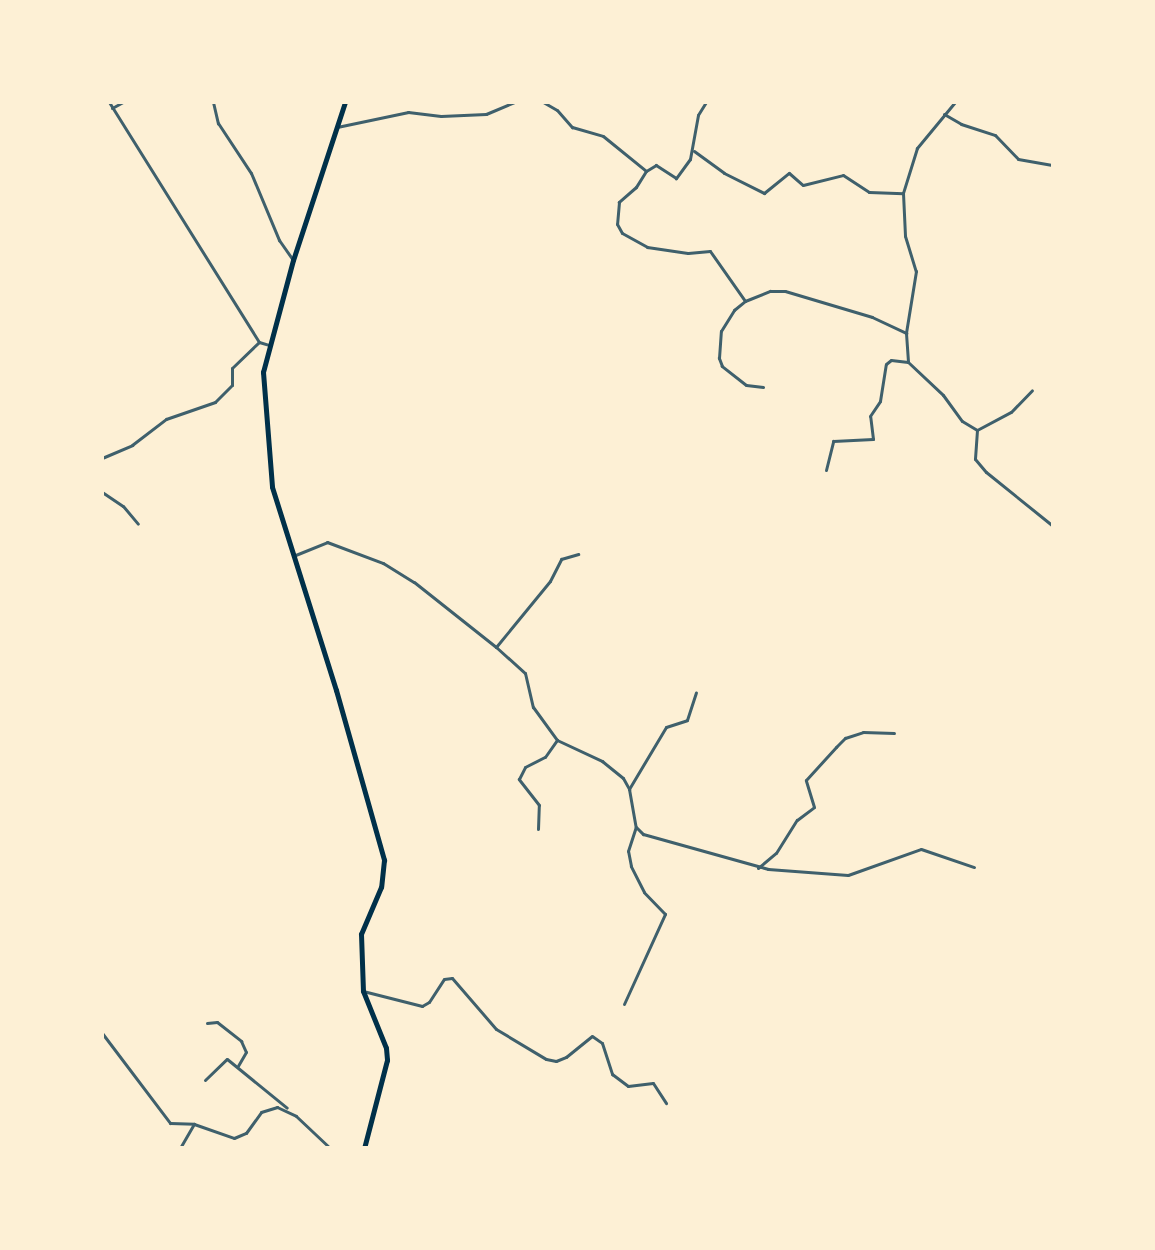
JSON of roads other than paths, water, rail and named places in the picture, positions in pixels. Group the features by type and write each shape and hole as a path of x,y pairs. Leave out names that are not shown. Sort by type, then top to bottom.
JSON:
{"main road":[{"path":"345,102 293,260 263,372 270,478 336,690 384,860 381,887 361,934 363,991 386,1048 387,1060 364,1148"}],"street":[{"path":"109,102 259,342 269,345"},
{"path":"112,108 123,102"},
{"path":"213,102 218,123 251,173 279,240 293,260"},
{"path":"337,127 408,112 441,116 486,114 514,102"},
{"path":"543,102 557,110 572,127 603,136 646,171"},
{"path":"706,102 698,115 694,151 676,178 656,165 646,171 636,187 619,202 619,229 652,248 688,253 710,251 745,301"},
{"path":"908,362 906,333 916,271 905,236 903,193 917,148 955,102"},
{"path":"944,114 961,124 995,135 1018,159 1053,165"},
{"path":"694,151 724,173 764,193 789,173 803,185 843,175 869,192 903,193"},
{"path":"763,387 746,385 722,366 719,358 723,327 745,301 770,291 785,291 872,317 906,333"},
{"path":"102,458 132,445 166,419 215,402 232,385 232,368 259,342"},
{"path":"826,470 833,441 873,439 870,416 880,401 886,364 891,360 908,362 947,399 962,421 977,430"},
{"path":"977,430 1011,412 1032,390"},
{"path":"977,430 978,463 1053,526"},
{"path":"102,492 123,506 138,524"},
{"path":"293,556 327,542 383,563 414,582 525,673 533,707 557,740 614,769 629,789 636,827 628,851 631,866 644,892 665,914 624,1004"},
{"path":"496,647 550,581 561,559 578,554"},
{"path":"629,789 666,727 687,720 696,692"},
{"path":"758,868 776,853 797,820 814,807 806,780 845,738 863,732 894,733"},
{"path":"538,829 539,805 519,779 525,767 545,757 557,740"},
{"path":"636,827 643,834 758,868 848,875 921,849 974,867"},
{"path":"363,991 422,1006 429,1002 444,979 452,978 496,1029 546,1059 556,1061 566,1057 592,1036 602,1043 612,1074 628,1086 653,1083 666,1103"},
{"path":"207,1023 217,1022 241,1041 246,1052 238,1066"},
{"path":"102,1033 166,1120 175,1125 194,1124 234,1138 246,1133 268,1108 277,1107 296,1116"},
{"path":"205,1080 223,1060 238,1066 330,1148"},
{"path":"180,1148 194,1124"}]}
